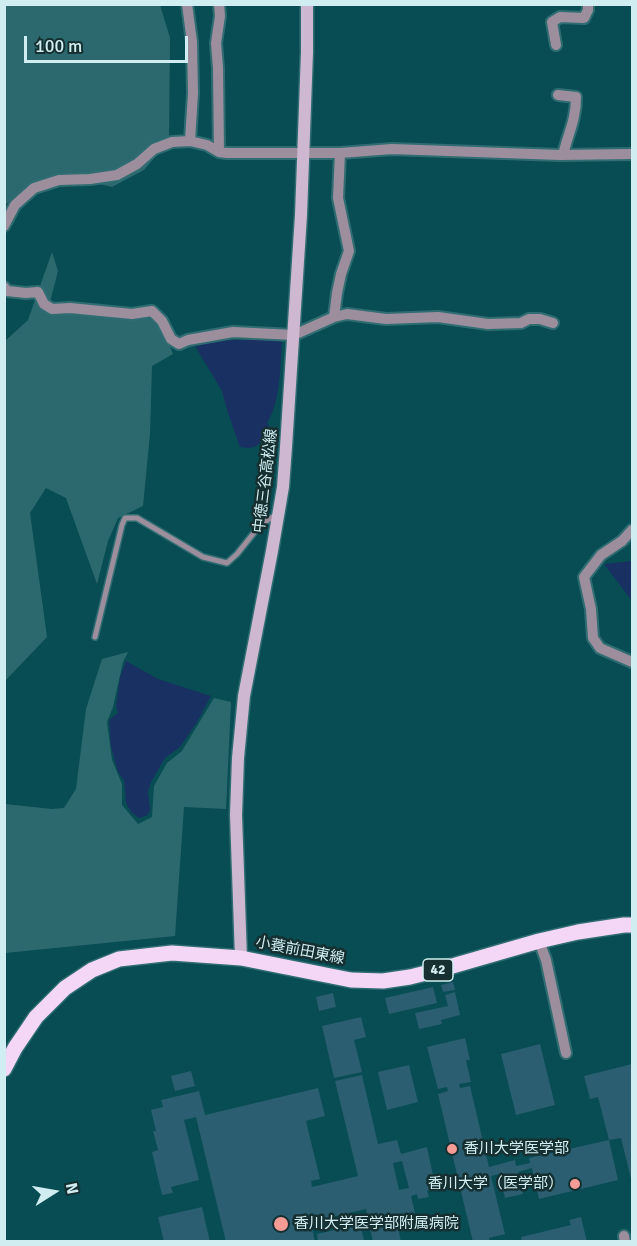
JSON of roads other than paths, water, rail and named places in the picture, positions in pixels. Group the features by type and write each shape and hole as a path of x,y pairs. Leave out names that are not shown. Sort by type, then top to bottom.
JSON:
{"main road":[{"name":"中徳三谷高松線","path":"241,958 236,815 238,758 244,696 283,487 304,153 307,4"},
{"name":"小蓑前田東線","path":"4,1069 10,1044 65,988 92,970 119,959 172,953 241,958 351,980 383,981 442,969 578,932 633,925"}],"street":[{"path":"188,4 192,42 193,93 190,141"},
{"path":"219,4 220,16 216,43 219,152"},
{"path":"556,45 552,22 560,17 584,18 588,4"},
{"path":"558,96 576,97 573,126 563,155"},
{"path":"4,226 15,205 34,188 58,180 117,175 137,164 154,149 172,142 190,141 227,153 340,153 419,149 563,155 633,154"},
{"path":"334,317 341,274 349,251 338,198 340,153"},
{"path":"4,287 7,291 38,292 44,304 52,309 70,308 132,314 152,311 162,321 171,339 179,344 188,340 233,332 294,335 334,317 347,314 386,319 438,317 488,324 520,323 529,319 540,319 553,323"},
{"path":"633,530 622,541 601,555 584,577 591,609 593,638 600,648 633,662"},
{"path":"539,941 546,960 566,1053"}],"lane":[{"path":"95,637 125,518 137,519 203,556 227,563 261,524 278,513"}],"water":[{"path":"216,341 282,342 279,384 272,414 267,423 269,426 259,444 252,448 240,447 222,391 195,346"},
{"path":"632,561 632,601 604,564"},
{"path":"126,661 158,679 211,696 180,747 165,758 148,792 150,809 148,815 139,818 132,813 126,803 124,780 118,772 111,746 109,720 118,713 116,707 120,677"}],"place":[{"name":"香川大学医学部","path":"452,1149"},
{"name":"香川大学（医学部）","path":"575,1184"},
{"name":"香川大学医学部附属病院","path":"281,1224"}]}
